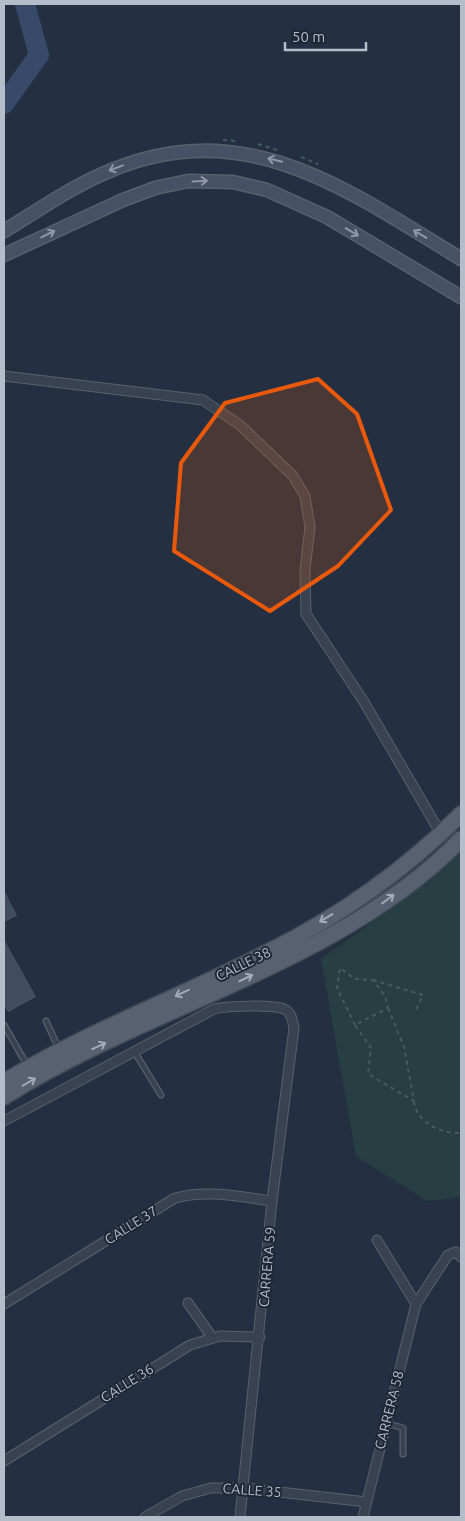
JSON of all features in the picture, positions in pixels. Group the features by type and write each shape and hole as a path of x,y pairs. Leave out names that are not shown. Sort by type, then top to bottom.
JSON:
{"main road":[{"name":"CALLE 38","path":"4,1082 60,1051 270,951 336,912 389,876 441,834 461,814"},
{"name":"CALLE 38","path":"4,1097 78,1056 235,983 326,938 381,904 426,870 461,839"}],"street":[{"path":"4,231 111,170 138,160 180,152 211,150 240,152 284,162 323,179 461,259"},
{"path":"4,255 123,200 155,188 188,182 233,182 267,190 327,217 461,297"},
{"path":"4,376 203,400 240,425 293,476 305,496 310,527 305,570 306,614 364,702 441,834"},
{"name":"CARRERA 59","path":"134,1051 214,1009 227,1006 276,1008 286,1010 292,1017 294,1028 272,1200 260,1337 240,1517"},
{"path":"4,1121 134,1051"},
{"name":"CALLE 37","path":"4,1304 175,1198 188,1194 206,1194 272,1200"},
{"path":"377,1240 416,1304"},
{"name":"CARRERA 58","path":"363,1517 416,1304 448,1256 456,1252 461,1257"},
{"path":"188,1302 212,1338"},
{"name":"CALLE 36","path":"4,1461 173,1354 212,1338 260,1337"},
{"name":"CALLE 35","path":"145,1517 182,1496 202,1489 244,1488 366,1502"}],"lane":[{"path":"46,1021 60,1051"},
{"path":"4,1025 28,1067"},
{"path":"134,1051 161,1095"},
{"path":"386,1423 403,1428 403,1454"}],"path":[{"path":"414,1101 368,1074 371,1048 355,1025 337,988 340,968 355,979 373,980 423,995 415,1012"},
{"path":"373,980 385,996 404,1047 414,1109 425,1122 447,1134 461,1133"},
{"path":"355,1025 388,1008"}],"highlighted area":[{"path":"318,379 357,414 391,510 338,566 270,611 174,551 181,463 225,403"}],"green space":[{"path":"461,851 461,1197 427,1201 356,1156 321,959 390,909"}],"building":[{"path":"4,889 18,916 4,923"},
{"path":"4,938 37,997 8,1013 4,1006"}],"waterway":[{"path":"4,104 39,55 25,4"}]}
